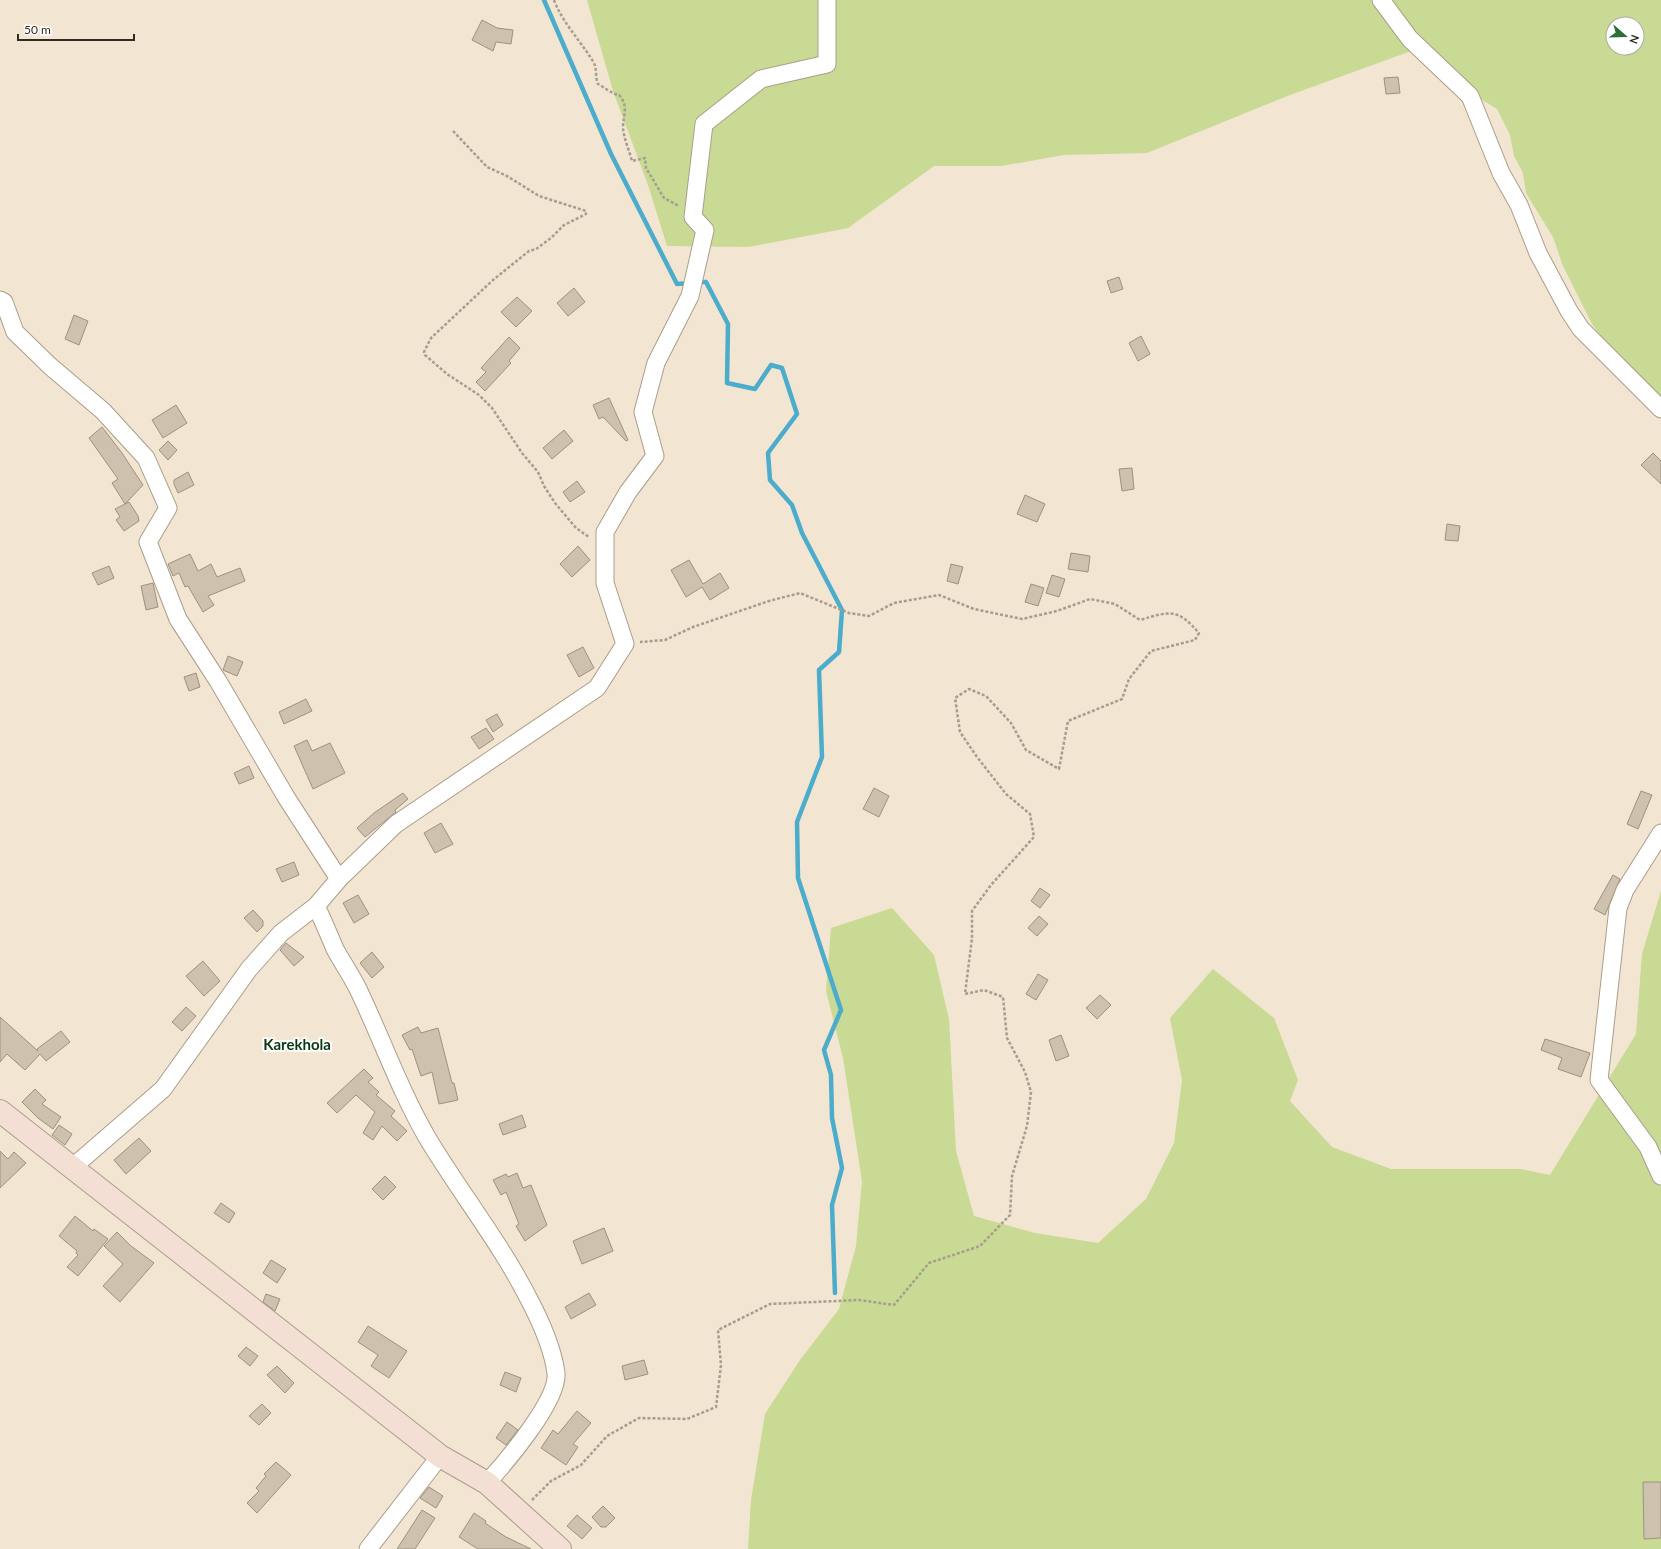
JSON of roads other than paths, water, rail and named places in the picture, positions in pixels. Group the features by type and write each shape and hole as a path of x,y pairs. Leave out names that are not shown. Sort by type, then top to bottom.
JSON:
{"street":[{"path":"73,1167 163,1089 249,969 281,933 316,906 339,879 396,824 597,688 625,644 605,583 605,532 628,492 655,456 643,412 656,363 690,296 696,272 704,230 693,217 704,124 761,79 827,64 827,0"},
{"path":"1381,0 1410,38 1470,96 1501,173 1519,205 1538,253 1569,312 1581,329 1661,409"},
{"path":"0,300 4,302 15,332 50,366 103,411 146,458 168,508 148,542 178,619 218,681 286,797 339,879"},
{"path":"1661,833 1625,890 1618,908 1600,1080 1648,1147 1661,1176"},
{"path":"316,906 336,949 358,989 400,1087 424,1131 460,1189 494,1237 520,1280 544,1331 556,1374 548,1402 513,1454 487,1483"},
{"path":"0,1111 440,1456 487,1483 560,1549"},
{"path":"368,1549 440,1456"}],"waterway":[{"path":"544,0 611,154 677,284 690,283"},
{"path":"697,282 706,282 728,324 727,383 755,389 771,365 782,368 797,414 768,453 770,480 792,505 802,533 842,610 839,652 819,670 822,757 797,822 798,878 841,1010 824,1050 831,1075 832,1118 842,1168 832,1205 835,1293"}],"district":[{"name":"Karekhola","path":"297,1045"}]}
